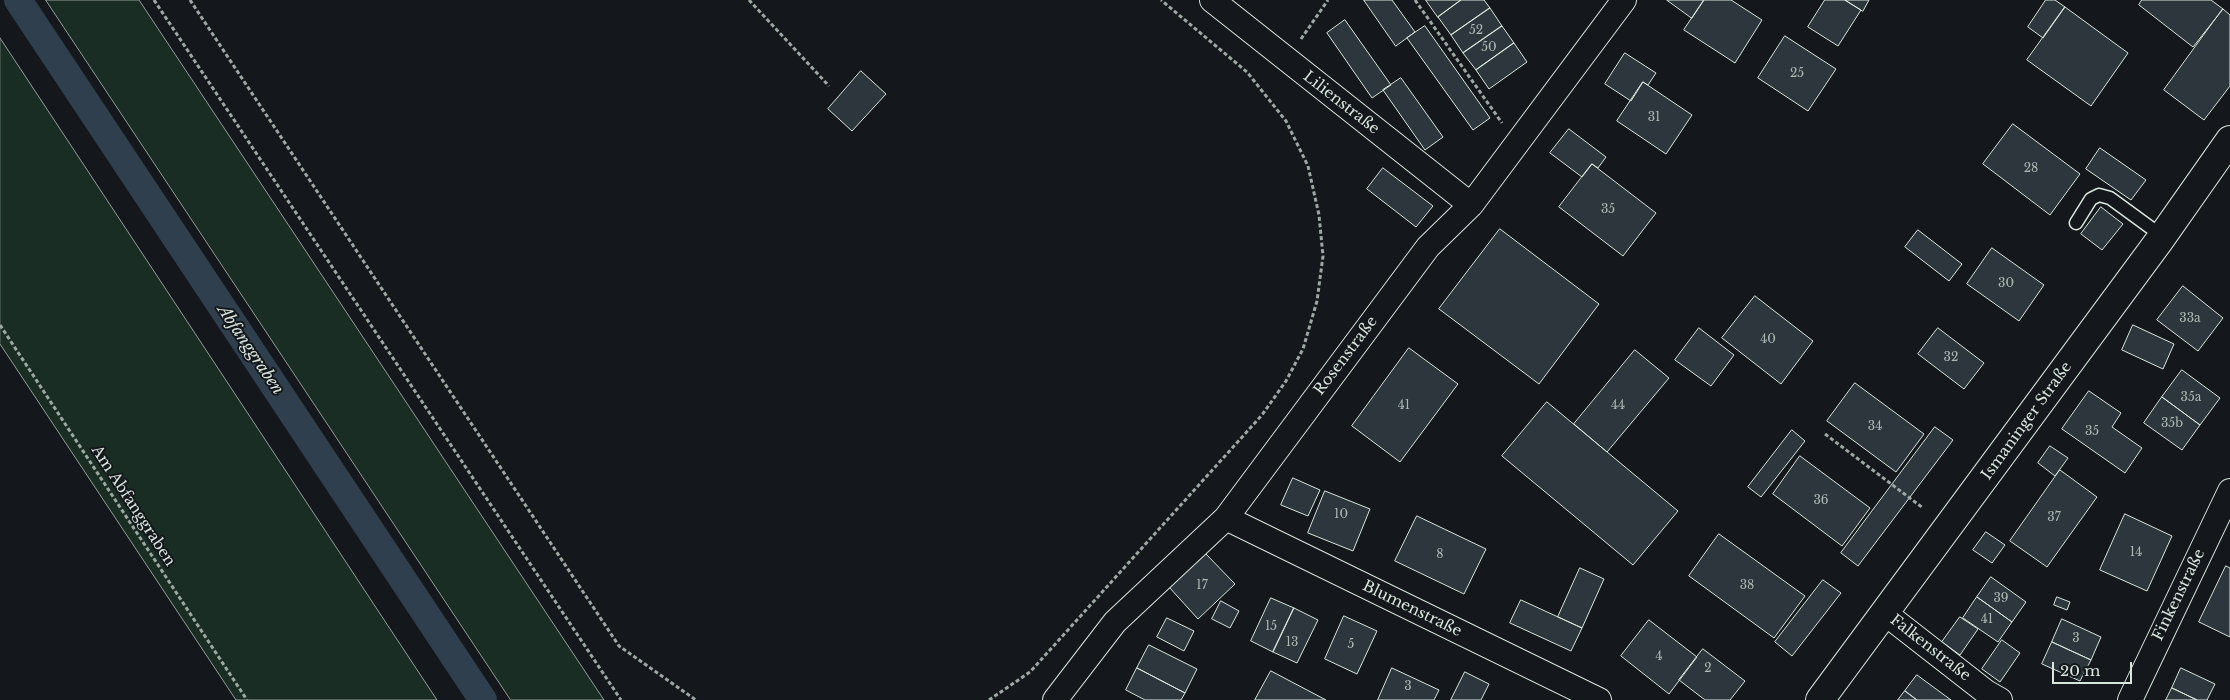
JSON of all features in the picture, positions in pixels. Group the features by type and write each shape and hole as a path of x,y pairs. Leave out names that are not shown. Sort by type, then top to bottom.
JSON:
{"main road":[{"name":"Ismaninger Straße","path":"1820,700 1886,614 2230,140"}],"street":[{"name":"Lilienstraße","path":"1212,0 1471,205"},
{"name":"Rosenstraße","path":"1055,700 1115,622 1226,518 1428,247 1471,205 1624,0"},
{"name":"Finkenstraße","path":"2130,700 2230,491"},
{"name":"Blumenstraße","path":"1226,518 1599,700"},
{"name":"Falkenstraße","path":"1886,614 2000,700"}],"lane":[{"path":"2076,223 2091,199 2099,195 2110,198 2162,236"}],"path":[{"path":"154,0 621,700"},
{"path":"190,0 619,646 696,700"},
{"path":"749,0 829,86"},
{"path":"990,700 1030,672 1262,415 1286,381 1303,349 1317,301 1323,256 1319,215 1308,166 1286,121 1247,72 1161,0"},
{"path":"1287,60 1328,0"},
{"path":"1415,0 1503,124 1521,137"},
{"name":"Am Abfanggraben","path":"0,325 248,700"},
{"path":"1825,434 1923,508"}],"green space":[{"path":"46,0 139,0 604,700 511,700"},
{"path":"0,38 437,700 236,700 0,344"}],"building":[{"path":"1364,0 1392,0 1415,32 1396,46"},
{"path":"1426,0 1461,0 1438,17"},
{"path":"1461,0 1484,0 1490,8 1451,35 1438,17"},
{"path":"1667,0 1704,0 1692,18"},
{"path":"1704,0 1731,0 1762,20 1735,63 1684,30"},
{"path":"1825,0 1845,0 1861,10 1838,46 1808,27"},
{"path":"1845,0 1869,0 1863,11"},
{"path":"2046,0 2055,0 2065,7 2043,38 2028,27"},
{"path":"2142,0 2211,0 2223,9 2193,47 2139,5"},
{"path":"2065,7 2128,53 2091,106 2027,60"},
{"path":"1490,8 1502,26 1463,53 1451,35"},
{"path":"2223,9 2230,15 2230,86 2204,120 2164,90"},
{"path":"1345,20 1391,85 1372,98 1327,33"},
{"path":"1425,26 1490,118 1473,130 1407,38"},
{"path":"1502,26 1514,43 1476,70 1463,53"},
{"path":"1785,36 1836,69 1808,111 1758,78"},
{"path":"1514,43 1527,62 1489,89 1476,70"},
{"path":"1625,53 1656,73 1648,85 1643,82 1631,101 1605,84"},
{"path":"861,71 886,94 852,131 828,109"},
{"path":"1401,78 1443,137 1425,150 1383,90"},
{"path":"1643,82 1692,115 1666,154 1617,121"},
{"path":"2013,124 2080,174 2050,215 1983,164"},
{"path":"1569,129 1606,157 1598,168 1592,164 1582,177 1550,153"},
{"path":"2100,148 2146,180 2131,200 2086,169"},
{"path":"1592,164 1656,213 1623,256 1559,207"},
{"path":"1383,168 1433,206 1416,227 1367,189"},
{"path":"2101,207 2123,224 2102,250 2081,234"},
{"path":"1500,229 1599,304 1539,384 1439,309"},
{"path":"1918,230 1962,264 1949,281 1905,247"},
{"path":"1992,248 2044,285 2019,321 1967,284"},
{"path":"2183,286 2223,318 2198,351 2157,320"},
{"path":"1755,296 1813,341 1781,384 1722,338"},
{"path":"2133,325 2174,344 2163,369 2122,350"},
{"path":"1699,328 1734,355 1711,386 1675,360"},
{"path":"1938,328 1984,363 1964,389 1918,354"},
{"path":"1409,348 1458,384 1400,462 1352,426"},
{"path":"1635,350 1669,378 1607,452 1574,424"},
{"path":"2182,370 2220,398 2200,425 2162,397"},
{"path":"1855,383 1924,434 1896,472 1827,421"},
{"path":"2089,391 2121,413 2112,427 2142,448 2125,473 2062,429"},
{"path":"2162,397 2200,425 2182,450 2144,423"},
{"path":"1547,402 1678,511 1633,565 1502,456"},
{"path":"1935,427 1953,440 1858,566 1841,553"},
{"path":"1792,430 1805,441 1761,497 1748,487"},
{"path":"2050,446 2068,458 2055,476 2038,463"},
{"path":"1800,456 1870,508 1842,546 1773,494"},
{"path":"2060,470 2097,497 2047,567 2010,541"},
{"path":"1293,478 1320,490 1308,516 1281,505"},
{"path":"1325,491 1370,509 1353,551 1308,533"},
{"path":"2125,514 2172,536 2147,591 2100,570"},
{"path":"1417,516 1486,549 1464,594 1395,561"},
{"path":"1986,532 2005,545 1992,563 1973,550"},
{"path":"1719,534 1805,596 1774,638 1689,576"},
{"path":"1205,553 1235,584 1198,619 1169,587"},
{"path":"2226,566 2230,568 2230,637 2199,622"},
{"path":"1580,568 1604,579 1582,628 1558,617"},
{"path":"1991,577 2026,602 2012,622 1977,597"},
{"path":"1823,580 1841,593 1792,656 1775,642"},
{"path":"1977,597 2012,622 1998,642 1963,618"},
{"path":"2057,597 2070,602 2067,610 2054,605"},
{"path":"1271,598 1294,608 1273,652 1251,641"},
{"path":"1521,600 1582,628 1571,651 1510,623"},
{"path":"1221,601 1239,611 1230,628 1212,619"},
{"path":"1294,608 1318,620 1297,663 1273,652"},
{"path":"1344,616 1377,631 1357,674 1325,659"},
{"path":"1960,617 1978,629 1960,655 1942,642"},
{"path":"1167,618 1194,631 1184,651 1157,637"},
{"path":"2062,619 2101,637 2091,660 2052,642"},
{"path":"1649,620 1697,657 1669,694 1621,656"},
{"path":"2002,640 2020,653 2000,682 1982,669"},
{"path":"2052,642 2091,660 2080,681 2042,664"},
{"path":"1149,645 1197,669 1185,693 1137,668"},
{"path":"1703,649 1745,681 1730,700 1705,700 1679,680"},
{"path":"1137,668 1185,693 1181,700 1145,700 1126,690"},
{"path":"1392,668 1439,690 1434,700 1378,700"},
{"path":"2181,668 2215,684 2207,700 2197,700 2172,688"},
{"path":"1271,671 1326,700 1255,700"},
{"path":"1465,672 1489,684 1481,700 1451,700"},
{"path":"1917,675 1951,700 1917,700 1905,691"},
{"path":"2172,688 2197,700 2166,700"},
{"path":"1905,691 1917,700 1898,700"}],"waterway":[{"name":"Abfanggraben","path":"18,0 483,700"}]}
